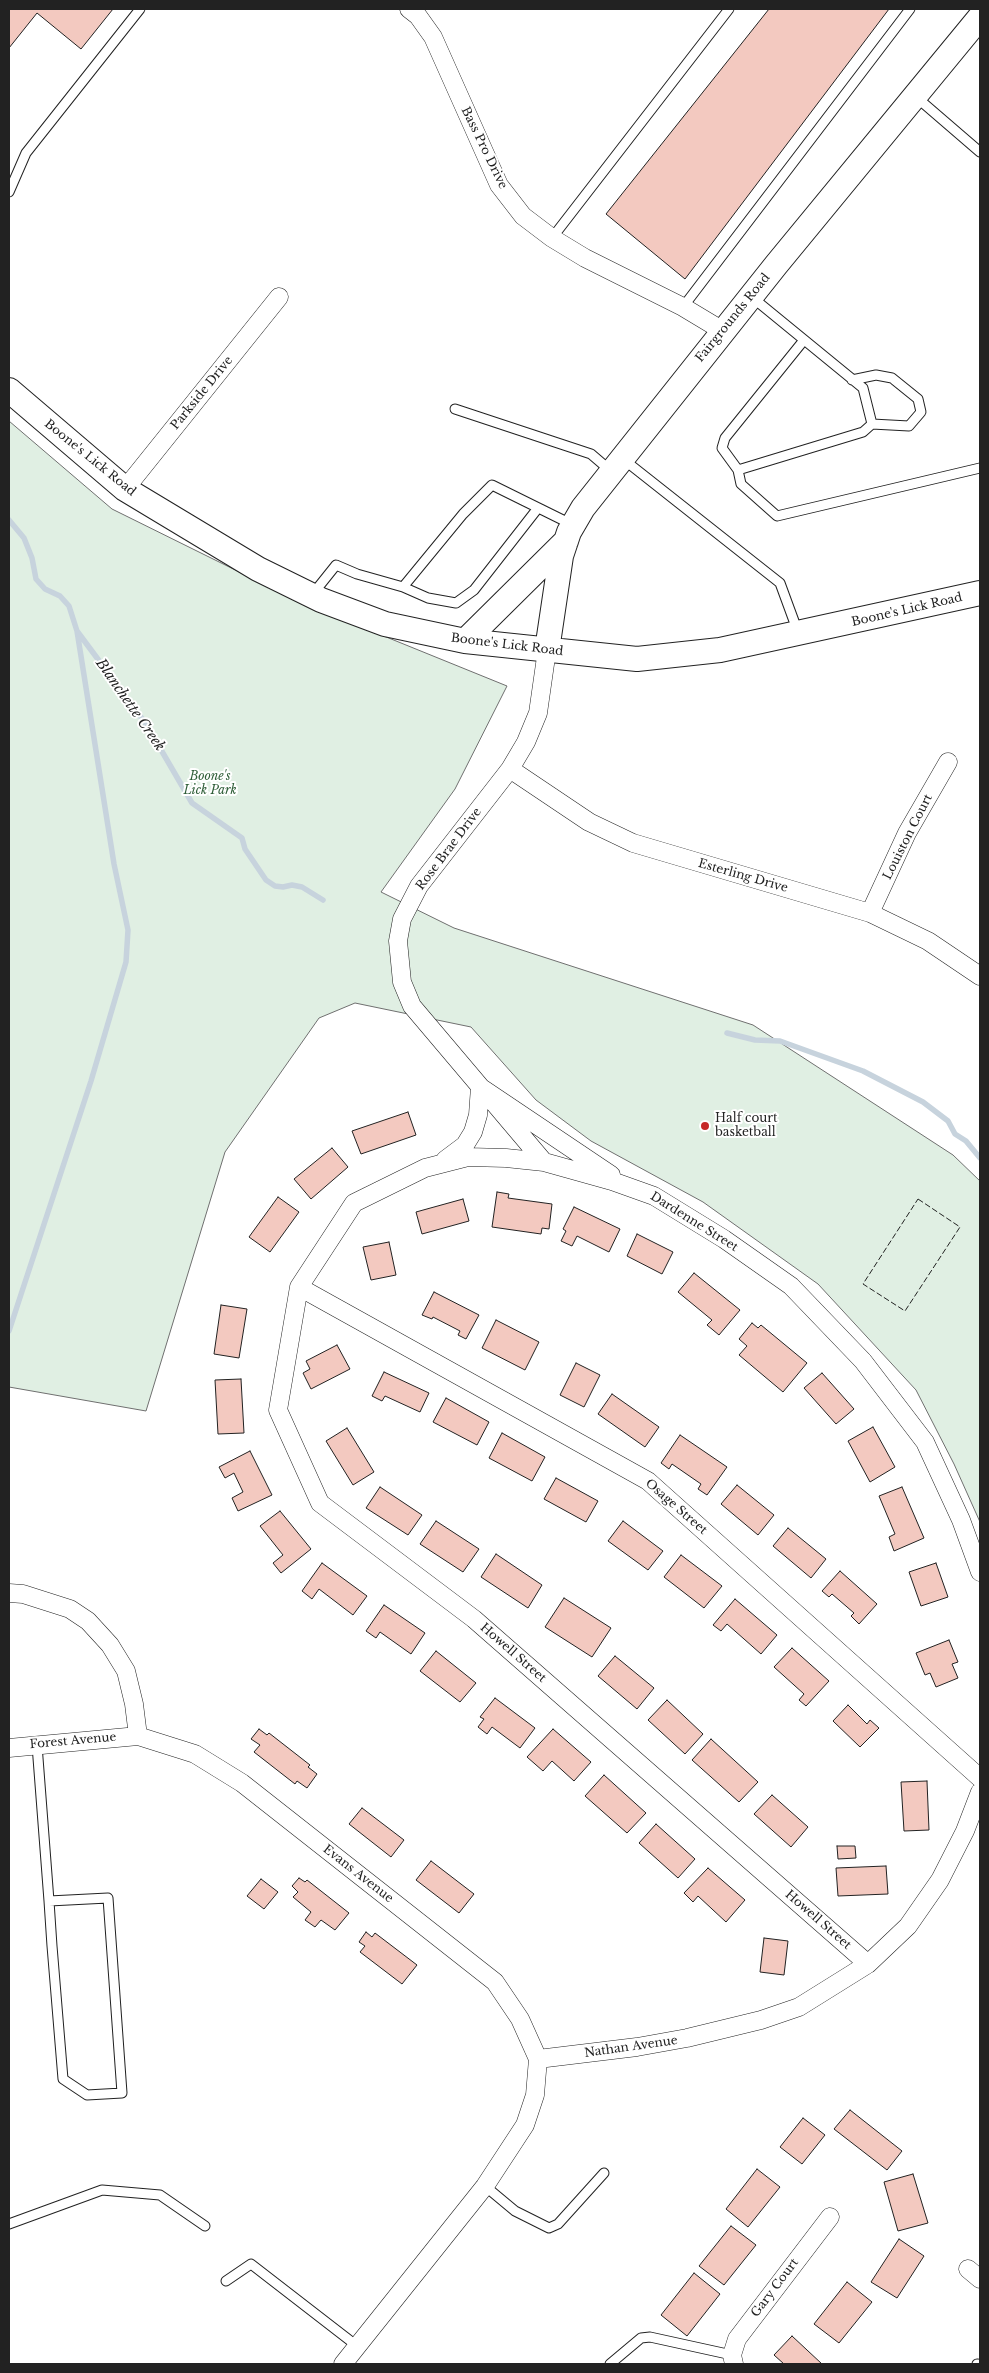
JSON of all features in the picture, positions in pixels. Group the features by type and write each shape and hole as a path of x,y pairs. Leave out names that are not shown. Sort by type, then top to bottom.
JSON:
{"street":[{"name":"Bass Pro Drive","path":"409,9 418,16 433,38 499,185 523,216 552,238 585,258 683,307 723,331"},
{"name":"Fairgrounds Road","path":"547,650 561,556 569,533 583,508 751,296 980,17"},
{"name":"Parkside Drive","path":"125,489 279,297"},
{"name":"Boone's Lick Road","path":"9,390 125,489 258,569 312,595 385,624 465,641 637,659 720,650 980,593"},
{"path":"465,641 569,533"},
{"name":"Rose Brae Drive","path":"544,1162 412,1006 402,982 398,941 402,920 419,886 510,770 526,742 538,713 547,650"},
{"name":"Louiston Court","path":"870,913 907,833 948,762"},
{"name":"Esterling Drive","path":"510,770 589,822 633,843 870,913 928,942 980,976"},
{"path":"438,1164 465,1145 473,1132 478,1115 480,1087"},
{"path":"480,1087 624,1185"},
{"name":"Dardenne Street","path":"299,1287 354,1203 425,1168 438,1164 468,1157 544,1162 624,1185 654,1196 724,1239 790,1286 863,1361 926,1442 961,1520 980,1572"},
{"name":"Osage Street","path":"299,1287 648,1481 980,1778"},
{"name":"Howell Street","path":"299,1287 278,1410 320,1503 474,1619 868,1964"},
{"path":"9,1593 23,1594 70,1609 88,1621 110,1645 126,1671 134,1704 138,1736"},
{"name":"Forest Avenue","path":"9,1748 138,1736"},
{"name":"Evans Avenue","path":"138,1736 195,1754 242,1784 495,1982 520,2019 538,2059"},
{"name":"Nathan Avenue","path":"538,2059 637,2047 724,2030 799,2007 868,1964 908,1926 940,1880 965,1831 980,1792"},
{"path":"351,2357 484,2186 525,2125 535,2094 538,2059"},
{"name":"Gary Court","path":"733,2360 736,2339 830,2217"}],"lane":[{"path":"9,192 26,153 140,9"},
{"path":"552,238 729,9"},
{"path":"683,307 910,9"},
{"path":"915,96 980,152"},
{"path":"751,296 863,388 872,424"},
{"path":"804,340 725,438 722,448 738,470 741,484 777,516 980,468"},
{"path":"738,470 863,432 872,424 909,426 921,412 918,399 892,378 876,375 852,380"},
{"path":"455,409 593,455 618,466 780,583 799,634"},
{"path":"403,588 463,514 492,485 538,508 569,533"},
{"path":"312,595 336,565 356,574 403,588 428,598 456,603 474,590 538,508"},
{"path":"36,1745 63,2079 87,2095 122,2093 108,1898 49,1901"},
{"path":"484,2186 516,2211 549,2228 558,2224 604,2173"},
{"path":"9,2224 102,2190 160,2195 205,2226"},
{"path":"226,2281 252,2264 351,2357"},
{"path":"610,2364 641,2338 650,2337 733,2360"}],"green space":[{"name":"Boone's Lick Park","path":"9,421 112,509 300,602 507,686 455,789 381,892 454,928 753,1025 953,1155 980,1181 980,1522 954,1464 916,1390 818,1284 703,1202 591,1141 536,1100 471,1027 355,1003 319,1018 225,1152 146,1411 9,1387"}],"building":[{"path":"9,9 113,9 81,49 37,13 9,48"},
{"path":"769,9 889,9 685,279 606,214"},
{"path":"408,1112 416,1135 361,1154 352,1131"},
{"path":"332,1148 348,1167 311,1199 294,1179"},
{"path":"497,1192 509,1194 508,1198 552,1204 549,1229 542,1228 541,1234 492,1227"},
{"path":"278,1197 299,1212 270,1252 249,1237"},
{"path":"463,1199 469,1221 422,1234 416,1212"},
{"path":"574,1207 620,1229 609,1252 577,1236 572,1246 561,1241 566,1231 563,1229"},
{"path":"637,1234 673,1252 662,1274 627,1256"},
{"path":"389,1242 396,1275 371,1280 363,1247"},
{"path":"694,1273 740,1310 719,1335 707,1325 712,1320 678,1292"},
{"path":"434,1292 479,1315 466,1339 458,1335 460,1331 433,1317 432,1319 422,1315"},
{"path":"221,1305 247,1309 239,1358 214,1354"},
{"path":"496,1320 539,1342 525,1370 482,1348"},
{"path":"752,1323 758,1328 761,1325 807,1363 783,1392 739,1355 747,1346 739,1339"},
{"path":"337,1345 350,1369 311,1389 303,1373 310,1369 306,1361"},
{"path":"576,1363 600,1375 584,1407 560,1395"},
{"path":"384,1372 429,1393 420,1412 385,1396 382,1401 372,1396"},
{"path":"822,1373 854,1409 836,1424 804,1388"},
{"path":"241,1379 244,1433 218,1434 215,1380"},
{"path":"612,1394 659,1427 645,1447 598,1414"},
{"path":"446,1398 489,1422 477,1445 433,1422"},
{"path":"873,1427 895,1467 870,1482 848,1441"},
{"path":"347,1428 374,1472 353,1485 326,1441"},
{"path":"502,1433 545,1457 532,1481 489,1458"},
{"path":"680,1435 727,1467 707,1495 698,1489 701,1484 672,1464 669,1469 661,1463"},
{"path":"250,1451 272,1495 238,1511 232,1498 243,1492 234,1473 225,1478 219,1467"},
{"path":"556,1478 598,1501 586,1522 544,1499"},
{"path":"737,1485 774,1515 758,1535 721,1504"},
{"path":"380,1487 422,1515 408,1535 366,1508"},
{"path":"902,1487 924,1538 894,1551 889,1537 895,1534 879,1496"},
{"path":"280,1511 311,1549 281,1573 273,1563 283,1555 260,1526"},
{"path":"436,1521 479,1549 463,1572 420,1544"},
{"path":"623,1521 663,1551 648,1570 608,1541"},
{"path":"788,1528 826,1559 811,1578 773,1546"},
{"path":"496,1554 542,1585 528,1608 481,1577"},
{"path":"681,1555 722,1586 704,1608 664,1577"},
{"path":"322,1563 367,1596 353,1615 319,1589 312,1599 302,1591"},
{"path":"936,1563 948,1597 921,1606 909,1572"},
{"path":"840,1571 877,1604 859,1624 851,1616 854,1613 832,1594 829,1597 822,1591"},
{"path":"564,1598 611,1628 592,1657 545,1627"},
{"path":"735,1599 777,1635 761,1654 727,1624 721,1631 713,1625"},
{"path":"384,1605 425,1633 411,1654 380,1632 376,1638 366,1631"},
{"path":"949,1640 958,1662 952,1664 958,1678 936,1687 930,1673 925,1675 916,1653"},
{"path":"792,1648 829,1681 806,1706 799,1700 804,1694 774,1667"},
{"path":"436,1651 476,1683 460,1702 420,1671"},
{"path":"615,1656 654,1688 637,1709 598,1676"},
{"path":"495,1698 535,1728 520,1748 492,1727 487,1734 478,1727 484,1719 480,1717"},
{"path":"667,1700 703,1734 685,1754 648,1720"},
{"path":"848,1705 867,1724 870,1720 879,1728 860,1747 833,1721"},
{"path":"259,1729 267,1735 269,1733 310,1765 308,1767 317,1774 307,1788 297,1781 295,1784 254,1752 260,1745 251,1739"},
{"path":"553,1729 591,1762 574,1781 552,1761 543,1771 527,1757"},
{"path":"711,1739 758,1782 739,1802 692,1760"},
{"path":"604,1775 646,1813 627,1833 585,1796"},
{"path":"927,1781 929,1830 904,1831 901,1782"},
{"path":"772,1795 808,1827 791,1847 754,1814"},
{"path":"362,1808 404,1840 391,1857 349,1824"},
{"path":"656,1824 695,1859 678,1878 639,1843"},
{"path":"837,1846 855,1846 856,1858 838,1859"},
{"path":"431,1861 474,1894 459,1913 416,1880"},
{"path":"886,1866 888,1894 838,1896 836,1868"},
{"path":"708,1868 745,1900 726,1922 698,1896 693,1902 684,1893"},
{"path":"299,1878 305,1882 307,1880 349,1913 335,1930 321,1920 315,1927 305,1920 311,1912 293,1897 298,1892 292,1886"},
{"path":"261,1879 278,1892 264,1909 247,1896"},
{"path":"366,1932 372,1937 375,1933 417,1965 402,1984 360,1952 365,1946 359,1942"},
{"path":"764,1938 788,1941 784,1975 760,1972"},
{"path":"850,2110 902,2151 887,2170 834,2129"},
{"path":"803,2118 825,2135 802,2164 780,2147"},
{"path":"757,2169 780,2187 748,2227 726,2209"},
{"path":"913,2174 928,2223 898,2231 884,2182"},
{"path":"731,2226 756,2245 724,2285 699,2266"},
{"path":"899,2239 924,2256 897,2298 871,2282"},
{"path":"694,2273 720,2294 687,2336 661,2315"},
{"path":"847,2282 872,2302 839,2343 814,2324"},
{"path":"792,2336 822,2364 784,2364 774,2355"}],"waterway":[{"name":"Blanchette Creek","path":"9,520 24,538 32,558 36,579 45,589 60,596 69,606 77,631 146,724 192,803 242,838 245,849 266,880 275,886 292,885 302,887 323,900"},
{"path":"9,1331 91,1081 126,962 128,930 114,864 77,631"},
{"name":"Blanchette Creek","path":"727,1033 755,1040 780,1041 863,1071 923,1102 948,1121 955,1134 966,1141 980,1158"}],"fence":[{"path":"918,1199 960,1227 905,1311 863,1284 918,1199"}],"place":[{"name":"Half court basketball","path":"705,1126"}]}
